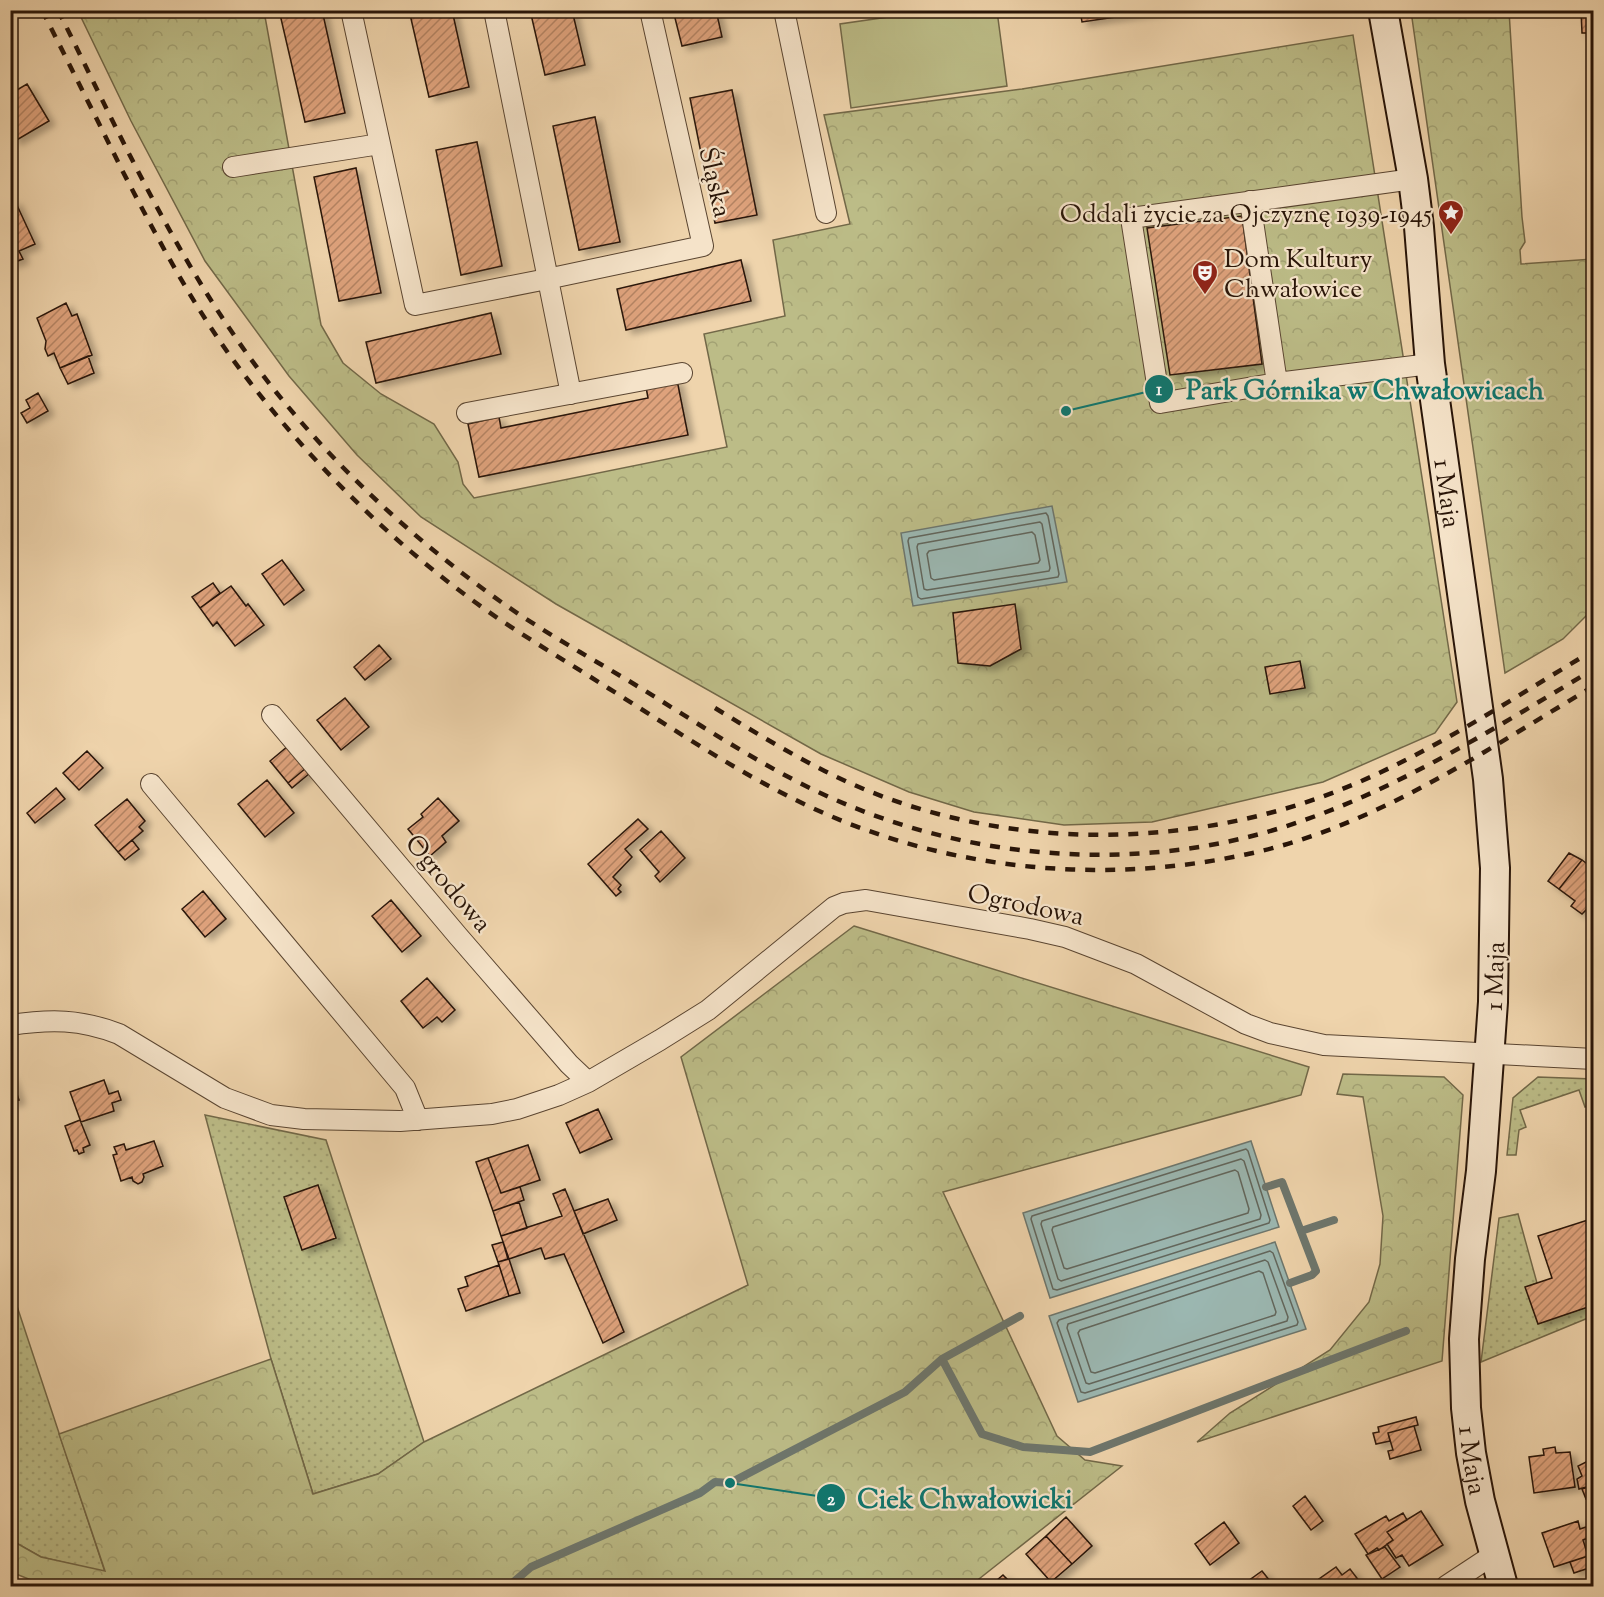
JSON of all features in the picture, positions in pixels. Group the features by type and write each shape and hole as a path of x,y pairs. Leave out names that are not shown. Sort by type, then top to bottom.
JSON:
{"main road":[{"name":"1 Maja","path":"1383,10 1413,179 1430,364 1488,779 1496,868 1490,1054 1481,1179 1470,1259 1464,1340 1466,1408 1471,1453 1493,1555 1503,1587"}],"street":[{"name":"Śląska","path":"351,10 415,305 703,246 650,10"},
{"path":"494,10 571,394"},
{"path":"784,10 826,213"},
{"path":"233,167 380,144"},
{"path":"1413,179 1131,218 1160,403 1277,383 1430,364"},
{"path":"1250,201 1277,383"},
{"path":"467,414 681,373"},
{"name":"Ogrodowa","path":"273,715 458,936 569,1065 588,1082"},
{"path":"151,784 405,1088 418,1120"},
{"name":"Ogrodowa","path":"10,1025 55,1020 87,1023 103,1028 118,1034 225,1098 271,1115 304,1119 418,1120 492,1114 517,1109 559,1095 588,1082 708,1010 834,907 866,900 1065,937 1136,964 1245,1023 1302,1042 1593,1059"},
{"path":"1446,1587 1493,1555"}],"green space":[{"path":"937,10 997,11 1007,86 851,108 840,24"},
{"path":"78,11 264,11 321,325 343,363 381,394 434,424 458,462 463,484 474,498 727,447 704,334 785,316 773,240 850,224 824,115 1022,89 1353,35 1457,702 1435,733 1323,782 1152,822 1064,825 974,812 909,792 821,754 556,604 421,517 357,455 289,376 205,261 131,121"},
{"path":"1411,11 1509,11 1525,242 1520,250 1521,264 1593,259 1593,609 1563,639 1505,673"},
{"path":"854,926 1309,1067 1301,1095 943,1192 1057,1436 1085,1460 1122,1466 970,1586 46,1586 11,1572 11,1540 41,1557 105,1571 59,1434 271,1359 313,1494 378,1474 424,1442 748,1285 681,1057"},
{"path":"1343,1074 1444,1077 1463,1095 1442,1361 1197,1442 1230,1413 1330,1350 1369,1302 1380,1264 1383,1216 1363,1097 1337,1094"},
{"path":"1538,1077 1593,1079 1593,1104 1585,1107 1579,1090 1520,1110 1526,1127 1519,1130 1516,1155 1507,1155 1513,1098"},
{"path":"205,1115 326,1140 424,1442 378,1474 313,1494 271,1359"},
{"path":"1518,1214 1537,1283 1526,1288 1538,1323 1593,1305 1593,1316 1481,1362 1499,1218"},
{"path":"10,1285 105,1572 41,1557 11,1540"}],"water":[{"path":"1052,506 1067,582 913,606 901,533"},
{"path":"1251,1141 1279,1227 1050,1298 1023,1213"},
{"path":"1275,1242 1306,1329 1078,1402 1049,1316"}],"building":[{"path":"279,10 322,10 345,113 305,122"},
{"path":"409,10 452,10 469,87 429,97"},
{"path":"530,10 572,10 585,65 545,75"},
{"path":"673,10 716,10 722,37 682,46"},
{"path":"1080,10 1164,10 1082,22"},
{"path":"1581,10 1594,10 1594,118 1591,118 1589,33 1582,33"},
{"path":"27,84 49,121 15,141 10,133 10,94"},
{"path":"732,90 757,215 715,223 690,98"},
{"path":"595,117 620,242 579,250 553,126"},
{"path":"477,142 502,266 461,275 436,150"},
{"path":"356,168 381,293 339,301 314,177"},
{"path":"15,201 35,244 19,251 23,259 10,264 10,203"},
{"name":"Dom Kultury Chwałowice","path":"1242,216 1262,364 1170,375 1147,228"},
{"path":"741,260 751,301 626,330 617,289"},
{"path":"66,303 72,316 77,314 92,355 60,368 54,353 48,356 45,349 46,341 37,318"},
{"path":"491,313 501,354 376,383 366,342"},
{"path":"88,356 94,373 68,384 60,368"},
{"path":"677,380 688,435 479,477 468,424 499,417 501,428 648,398 646,387"},
{"path":"38,393 48,411 27,423 21,413 30,408 26,400"},
{"path":"282,560 304,590 284,605 262,574"},
{"path":"213,583 220,593 200,608 192,597"},
{"path":"231,586 264,625 235,646 217,622 213,626 200,608"},
{"path":"1015,604 1021,649 990,666 958,663 953,613"},
{"path":"379,645 391,659 365,680 354,667"},
{"path":"1300,661 1305,688 1270,694 1265,667"},
{"path":"345,698 369,727 341,750 317,720"},
{"path":"288,746 306,768 288,783 270,761"},
{"path":"87,751 103,768 79,790 63,773"},
{"path":"306,768 310,773 292,788 288,783"},
{"path":"267,780 294,813 265,837 238,804"},
{"path":"56,788 65,799 35,823 27,813"},
{"path":"438,798 459,821 442,836 446,842 430,856 408,829 423,817 421,814"},
{"path":"127,799 145,821 139,827 143,831 118,852 95,825"},
{"path":"638,819 648,829 625,849 632,857 613,877 621,885 618,889 621,892 616,896 588,864"},
{"path":"661,831 685,858 660,882 655,876 659,872 640,850"},
{"path":"132,840 139,849 125,860 118,852"},
{"path":"1569,853 1582,860 1559,889 1548,881"},
{"path":"1582,860 1594,869 1594,916 1586,910 1582,914 1571,906 1575,901 1559,889"},
{"path":"203,891 226,919 205,937 182,909"},
{"path":"391,900 421,936 402,952 372,916"},
{"path":"427,978 455,1010 442,1022 437,1017 423,1028 401,1001"},
{"path":"10,1074 19,1100 10,1103"},
{"path":"104,1080 109,1094 118,1091 121,1100 112,1103 114,1111 81,1122 70,1092"},
{"path":"598,1109 612,1139 580,1153 566,1123"},
{"path":"80,1120 90,1145 83,1148 84,1152 79,1154 77,1150 74,1151 65,1126"},
{"path":"154,1141 163,1166 143,1174 142,1182 138,1184 133,1181 132,1177 121,1181 113,1155 117,1154 114,1147 124,1144 126,1150"},
{"path":"528,1145 540,1180 501,1193 488,1158"},
{"path":"488,1158 501,1193 520,1187 524,1200 493,1211 476,1162"},
{"path":"318,1185 336,1238 302,1250 284,1197"},
{"path":"565,1189 624,1332 603,1343 564,1254 545,1259 541,1248 509,1259 501,1236 562,1216 553,1194"},
{"path":"608,1199 617,1220 583,1234 574,1211"},
{"path":"519,1202 527,1228 501,1236 493,1211"},
{"path":"1594,1218 1594,1305 1538,1324 1525,1287 1552,1278 1538,1236"},
{"path":"503,1242 508,1259 498,1262 492,1245"},
{"path":"509,1259 520,1293 509,1296 498,1262"},
{"path":"499,1265 509,1296 466,1311 458,1289 468,1286 465,1277"},
{"path":"1416,1417 1418,1425 1388,1433 1390,1441 1376,1444 1373,1433 1379,1432 1378,1427"},
{"path":"1414,1426 1421,1450 1390,1459 1388,1451 1393,1450 1388,1433"},
{"path":"1555,1447 1556,1453 1570,1452 1575,1487 1534,1493 1529,1457 1544,1455 1543,1449"},
{"path":"1594,1458 1594,1485 1579,1489 1577,1479 1582,1476 1578,1466"},
{"path":"1594,1485 1594,1496 1586,1499 1582,1489"},
{"path":"1305,1496 1323,1521 1311,1530 1293,1506"},
{"path":"1421,1511 1443,1545 1409,1566 1402,1555 1396,1558 1387,1544 1393,1540 1387,1532"},
{"path":"1403,1513 1407,1520 1387,1532 1393,1540 1379,1550 1377,1548 1368,1554 1355,1534 1386,1516 1389,1521"},
{"path":"1066,1517 1092,1546 1072,1564 1046,1536"},
{"path":"1578,1521 1580,1529 1589,1526 1593,1536 1583,1540 1588,1556 1554,1567 1542,1533"},
{"path":"1224,1522 1239,1543 1210,1565 1195,1544"},
{"path":"1046,1536 1072,1564 1051,1582 1026,1554"},
{"path":"1385,1547 1400,1567 1382,1579 1366,1555"},
{"path":"1588,1556 1592,1567 1574,1573 1570,1562"},
{"path":"1336,1567 1342,1575 1350,1569 1363,1586 1324,1586 1319,1579"},
{"path":"1262,1571 1274,1586 1241,1586"},
{"path":"1003,1575 1014,1586 990,1586"}],"waterway":[{"path":"1266,1187 1282,1182 1316,1271 1312,1275 1290,1283"},
{"path":"1301,1231 1334,1220"},
{"path":"509,1586 531,1567 700,1493 715,1482 730,1483 905,1392 942,1359 1020,1316"},
{"path":"942,1359 982,1434 1023,1447 1090,1452 1406,1331"}],"railway":[{"path":"42,10 136,197 196,305 249,381 334,480 430,567 499,619 704,749 804,804 856,826 910,844 966,857 1022,866 1079,870 1135,869 1192,864 1248,854 1295,842 1340,826 1470,761 1594,686"},
{"path":"58,10 131,158 212,302 276,392 354,479 442,557 519,614 720,738 814,790 860,810 956,839 1005,848 1105,855 1205,846 1258,834 1358,799 1455,751 1594,669"},
{"path":"715,708 827,772 866,790 928,811 992,826 1058,833 1124,834 1190,829 1255,817 1319,798 1379,773 1434,745 1594,650"}],"place":[{"name":"Oddali życie za Ojczyznę 1939-1945","path":"1451,236"},
{"name":"Dom Kultury Chwałowice","path":"1205,296"},
{"name":"Park Górnika w Chwałowicach","path":"1066,411"},
{"name":"Ciek Chwałowicki","path":"730,1483"}]}
